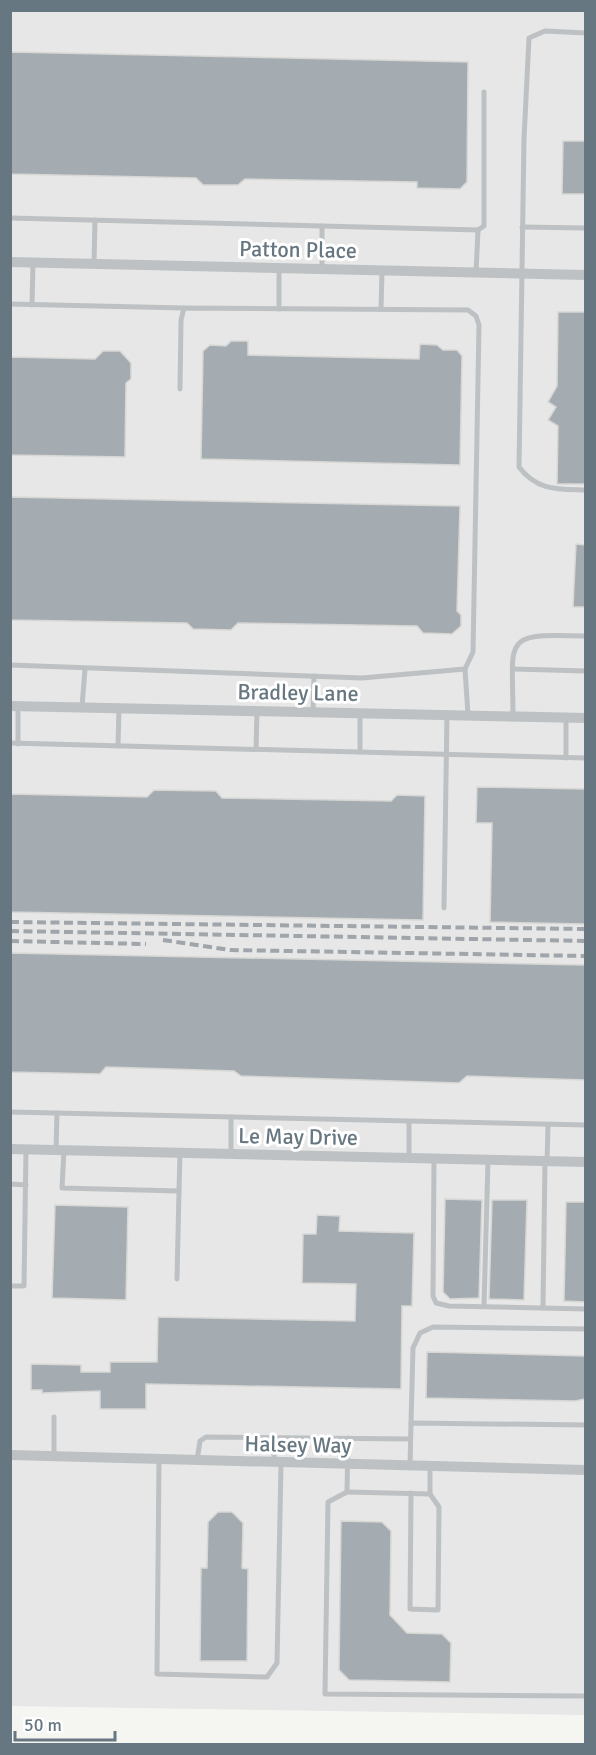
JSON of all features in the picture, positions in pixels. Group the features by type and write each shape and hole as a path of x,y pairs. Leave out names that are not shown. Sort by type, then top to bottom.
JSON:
{"street":[{"name":"Patton Place","path":"10,262 585,276"},
{"name":"Bradley Lane","path":"14,706 585,718"},
{"name":"Le May Drive","path":"10,1149 585,1162"},
{"name":"Halsey Way","path":"10,1455 197,1462 585,1470"}],"lane":[{"path":"585,33 545,31 529,38 522,227 519,467 529,480 553,489 585,490"},
{"path":"10,218 478,230 484,226 484,92"},
{"path":"94,264 95,220"},
{"path":"322,226 322,269"},
{"path":"522,227 585,228"},
{"path":"476,273 478,230"},
{"path":"32,304 33,262"},
{"path":"279,268 279,309"},
{"path":"381,309 382,271"},
{"path":"10,304 468,310 476,316 479,325 473,652 465,669 469,716"},
{"path":"180,389 181,320 184,308"},
{"path":"513,716 515,646 527,636 585,636"},
{"path":"10,665 362,678 465,669"},
{"path":"82,707 85,669"},
{"path":"513,669 585,671"},
{"path":"313,712 314,676"},
{"path":"14,706 18,744"},
{"path":"118,746 119,708"},
{"path":"256,750 257,711"},
{"path":"360,713 360,752"},
{"path":"444,908 447,715"},
{"path":"566,718 566,758"},
{"path":"10,743 585,758"},
{"path":"10,1112 585,1125"},
{"path":"57,1113 62,1188 179,1191"},
{"path":"231,1117 231,1154"},
{"path":"409,1122 409,1158"},
{"path":"543,1308 548,1125"},
{"path":"10,1286 24,1286 26,1149"},
{"path":"177,1279 180,1153"},
{"path":"434,1159 433,1296 436,1302 449,1306 585,1309"},
{"path":"484,1306 488,1160"},
{"path":"10,1184 26,1185"},
{"path":"410,1466 413,1348 420,1333 433,1327 585,1329"},
{"path":"54,1417 54,1456"},
{"path":"411,1423 585,1425"},
{"path":"197,1462 200,1441 206,1437 410,1439"},
{"path":"159,1461 157,1674 267,1677 277,1663 278,1463 274,1438"},
{"path":"347,1492 348,1438"},
{"path":"411,1493 410,1609 438,1610 440,1507 430,1494 430,1466"},
{"path":"430,1494 347,1492 328,1502 325,1694 585,1696"}],"shaded area":[{"path":"11,11 585,11 585,1715 11,1706"}],"building":[{"path":"10,52 468,62 467,182 460,189 417,188 417,182 245,179 238,185 203,185 196,178 10,174"},
{"path":"563,141 585,141 585,194 562,194"},
{"path":"558,312 585,312 585,484 557,484 558,426 548,420 556,407 548,402 557,386"},
{"path":"231,341 248,341 248,355 419,359 420,344 437,345 443,350 457,350 462,356 460,465 201,459 203,351 210,345 226,346"},
{"path":"103,351 120,351 131,363 131,379 126,383 125,457 10,455 10,357 95,359"},
{"path":"10,497 460,506 457,611 461,615 461,626 452,634 423,633 417,626 238,623 231,630 193,629 187,623 10,620"},
{"path":"576,544 585,545 585,607 573,607"},
{"path":"477,787 585,789 585,924 490,922 492,823 476,823"},
{"path":"154,790 216,791 222,798 391,801 397,795 425,796 423,920 10,912 10,794 147,797"},
{"path":"10,953 585,965 585,1080 467,1076 459,1083 241,1076 234,1071 106,1067 100,1074 10,1072"},
{"path":"445,1199 482,1200 479,1298 450,1299 443,1292"},
{"path":"492,1200 527,1200 524,1300 489,1299"},
{"path":"566,1202 585,1202 585,1302 564,1301"},
{"path":"55,1205 128,1207 126,1300 52,1298"},
{"path":"317,1215 340,1216 339,1231 414,1233 412,1306 402,1306 401,1389 146,1384 146,1409 100,1409 100,1391 42,1393 42,1390 31,1390 31,1364 81,1365 81,1372 110,1372 110,1362 157,1362 158,1317 355,1321 356,1284 302,1283 303,1234 316,1234"},
{"path":"427,1352 585,1356 585,1399 575,1401 426,1398"},
{"path":"218,1512 232,1512 243,1523 242,1568 248,1569 247,1661 200,1661 201,1568 207,1568 208,1522"},
{"path":"341,1521 382,1522 391,1531 390,1615 407,1633 442,1634 451,1643 450,1682 349,1680 339,1670"}],"railway":[{"path":"10,922 586,929"},
{"path":"10,931 586,941"},
{"path":"163,940 230,950 586,956"},
{"path":"10,941 146,944"}]}
